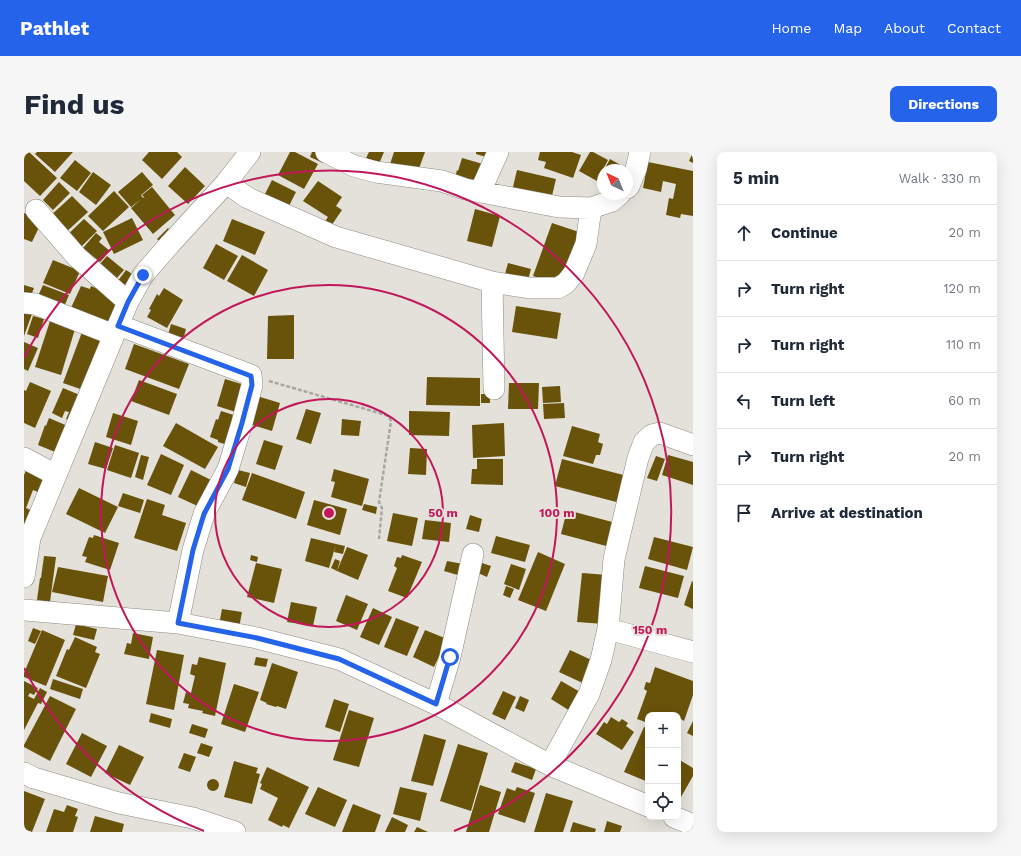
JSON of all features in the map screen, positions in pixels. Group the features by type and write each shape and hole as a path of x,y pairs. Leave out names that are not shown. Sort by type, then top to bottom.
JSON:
{"street":[{"path":"24,577 30,538 128,302 143,275 226,184 250,152"},
{"path":"326,152 354,166 376,172 442,181 465,189 559,207 591,208 613,200"},
{"path":"480,192 498,152"},
{"path":"633,175 640,152"},
{"path":"226,184 248,198 336,237 492,282 530,288 558,288 566,284 574,272 586,244 591,208"},
{"path":"36,210 77,257 128,302"},
{"path":"492,282 494,389"},
{"path":"24,303 35,304 116,330 251,376 252,385 228,469 204,514 193,550 178,623"},
{"path":"550,765 589,694 601,660 608,629 614,559 638,458 644,442 652,434 660,433 693,445"},
{"path":"24,458 56,475"},
{"path":"436,704 450,657 473,554"},
{"path":"24,610 178,623 257,638 339,659 436,704 550,765 645,805"},
{"path":"608,629 693,652"},
{"path":"24,773 34,778 119,803 193,818 235,832"},
{"path":"681,820 693,825"}],"path":[{"path":"251,376 386,415 389,418 391,422 379,502 382,508 379,539"}],"building":[{"path":"28,152 57,178 40,196 24,181 24,156"},
{"path":"37,152 73,152 55,172 35,154"},
{"path":"149,152 177,152 182,157 162,179 142,160"},
{"path":"290,152 295,152 318,164 304,189 278,175"},
{"path":"312,152 320,152 326,155 323,163 310,157"},
{"path":"369,152 384,152 379,164 366,158"},
{"path":"394,152 425,152 417,174 390,164"},
{"path":"476,152 487,152 486,157 476,154"},
{"path":"540,152 572,152 581,155 573,178 544,168 546,162 538,160"},
{"path":"590,152 593,152 608,160 606,164 597,164 597,181 579,171"},
{"path":"693,152 693,163 689,161"},
{"path":"462,158 483,164 477,188 454,182"},
{"path":"610,159 619,164 607,164"},
{"path":"75,160 91,173 77,191 60,178"},
{"path":"648,162 693,171 693,216 681,214 680,218 666,215 669,198 673,199 676,184 663,181 661,192 643,188"},
{"path":"185,167 205,186 188,204 168,186"},
{"path":"517,170 556,179 550,204 511,195"},
{"path":"93,172 111,185 96,205 79,192"},
{"path":"142,172 153,185 141,195 143,198 131,207 118,192"},
{"path":"272,180 296,192 288,208 264,196"},
{"path":"318,181 342,197 336,206 342,210 329,229 323,224 328,217 303,201"},
{"path":"59,182 70,193 53,210 43,200"},
{"path":"152,187 175,215 153,234 131,208 144,197 142,195"},
{"path":"114,191 129,207 103,231 88,216"},
{"path":"72,196 88,212 64,234 49,217"},
{"path":"475,209 500,216 492,247 467,241"},
{"path":"24,213 42,221 32,242 24,239"},
{"path":"132,218 143,240 114,254 103,232"},
{"path":"84,219 97,231 77,251 64,238"},
{"path":"232,219 265,232 255,255 223,241"},
{"path":"552,223 579,232 561,281 547,277 546,280 533,276"},
{"path":"168,228 176,237 165,247 157,239"},
{"path":"96,233 102,238 99,242 110,251 100,262 83,248"},
{"path":"216,244 238,256 224,280 203,268"},
{"path":"242,255 268,270 254,296 227,281"},
{"path":"107,256 124,270 116,279 99,265"},
{"path":"53,260 80,271 70,294 43,283"},
{"path":"508,263 531,269 528,280 505,274"},
{"path":"126,270 140,279 131,292 117,282"},
{"path":"24,285 34,288 29,301 24,300"},
{"path":"43,285 69,295 64,307 38,296"},
{"path":"81,286 90,289 91,286 109,294 118,302 108,326 70,310"},
{"path":"164,288 183,300 167,328 147,317 151,310 149,309 157,294 159,296"},
{"path":"516,306 561,313 557,339 512,332"},
{"path":"24,311 32,314 24,336"},
{"path":"294,315 294,359 267,359 268,316"},
{"path":"33,316 44,319 38,338 27,334"},
{"path":"50,321 75,329 61,375 35,367"},
{"path":"171,324 186,329 183,340 168,335"},
{"path":"82,332 105,340 86,391 63,383"},
{"path":"24,342 38,348 28,371 24,369"},
{"path":"134,344 189,364 179,389 125,369"},
{"path":"427,377 480,378 480,406 426,405"},
{"path":"225,379 248,386 239,413 217,406"},
{"path":"139,380 177,394 169,415 131,401"},
{"path":"30,382 51,391 35,428 24,423 24,390 26,391"},
{"path":"509,383 539,383 538,409 508,409"},
{"path":"560,386 561,402 543,403 542,387"},
{"path":"63,388 87,398 76,424 66,419 69,412 65,411 62,418 52,413"},
{"path":"481,394 490,394 490,403 481,403"},
{"path":"257,396 280,403 272,431 249,424"},
{"path":"564,403 565,418 544,419 543,404"},
{"path":"306,409 321,413 311,444 296,439"},
{"path":"221,411 240,417 231,446 218,442 218,440 210,437 216,419 218,420"},
{"path":"409,411 450,412 449,436 409,435"},
{"path":"113,413 138,421 131,445 106,437"},
{"path":"49,418 70,427 60,454 38,445"},
{"path":"342,419 361,421 359,436 341,435"},
{"path":"176,423 218,447 205,469 163,446"},
{"path":"504,423 505,456 473,458 472,425"},
{"path":"572,426 600,434 598,442 603,444 600,455 596,455 593,464 563,456"},
{"path":"264,440 283,446 275,470 256,464"},
{"path":"95,442 113,448 106,469 88,464"},
{"path":"115,445 139,453 131,478 107,470"},
{"path":"410,448 427,449 426,475 408,474"},
{"path":"161,454 184,465 171,495 147,485"},
{"path":"141,455 149,457 143,480 135,477"},
{"path":"668,455 693,462 693,485 662,475"},
{"path":"656,456 665,459 657,481 647,478"},
{"path":"477,459 503,459 503,485 471,484 472,469 477,469"},
{"path":"562,459 631,477 624,504 555,486"},
{"path":"29,464 50,478 43,494 33,490 26,508 37,513 24,536 24,475"},
{"path":"334,469 369,479 362,506 331,497 335,482 331,481"},
{"path":"191,470 217,483 204,509 178,497"},
{"path":"238,470 250,473 246,487 234,483"},
{"path":"252,473 305,492 296,519 242,500"},
{"path":"79,488 118,507 105,533 66,514"},
{"path":"123,493 144,500 140,513 118,506"},
{"path":"147,499 165,505 162,515 186,523 177,551 134,538"},
{"path":"314,500 347,509 340,535 307,525"},
{"path":"364,504 377,507 376,514 362,510"},
{"path":"567,510 616,523 610,547 561,534"},
{"path":"393,513 418,518 412,546 387,541"},
{"path":"470,515 482,519 479,532 466,529"},
{"path":"425,520 451,523 449,542 422,539"},
{"path":"94,535 119,543 110,570 85,562 87,557 82,556 89,537 93,538"},
{"path":"496,536 530,545 525,562 491,553"},
{"path":"654,537 693,547 687,570 648,559"},
{"path":"311,538 336,544 329,568 305,561"},
{"path":"336,544 345,546 343,554 334,552"},
{"path":"347,547 368,555 358,580 337,571"},
{"path":"538,552 565,564 546,611 518,600"},
{"path":"251,555 258,557 257,562 250,560"},
{"path":"402,555 422,562 407,598 388,591 397,568 394,566 397,557 401,558"},
{"path":"44,556 56,557 50,602 37,600"},
{"path":"335,559 340,561 337,571 331,568"},
{"path":"447,561 463,564 461,576 444,571"},
{"path":"256,563 282,569 274,603 247,597"},
{"path":"482,563 491,566 487,577 478,573"},
{"path":"511,564 526,569 519,590 504,584"},
{"path":"645,566 684,576 678,598 639,588"},
{"path":"58,567 108,576 103,602 52,592"},
{"path":"582,573 608,575 604,624 577,622"},
{"path":"692,581 693,582 693,609 684,605"},
{"path":"506,586 514,589 510,598 503,595"},
{"path":"346,595 368,604 357,630 336,621"},
{"path":"291,602 317,607 313,626 287,622"},
{"path":"373,608 392,617 379,645 360,637"},
{"path":"222,609 242,612 239,628 219,625"},
{"path":"396,618 419,627 407,656 384,647"},
{"path":"76,624 97,629 94,640 73,635"},
{"path":"33,628 41,631 35,644 28,641"},
{"path":"42,630 65,640 46,686 24,677 24,673"},
{"path":"425,630 447,639 434,667 413,657"},
{"path":"133,633 153,637 149,659 124,654 127,643 131,644"},
{"path":"75,637 97,647 95,652 100,654 86,688 56,676 67,649 69,650"},
{"path":"157,650 184,655 174,710 146,704"},
{"path":"570,650 600,664 589,686 559,672"},
{"path":"199,657 226,663 215,716 202,713 203,711 188,708 189,704 183,703 186,692 191,693 195,676 190,674 192,664 197,665"},
{"path":"256,657 268,659 266,667 254,665"},
{"path":"272,663 298,672 286,709 266,704 267,703 260,700"},
{"path":"655,667 693,681 693,695 684,721 681,719 681,712 645,712 645,722 637,719 647,691 644,689 646,682 650,683"},
{"path":"53,679 83,689 80,699 50,689"},
{"path":"24,681 38,688 34,695 30,693 28,696 34,699 40,688 47,692 41,704 38,703 24,730"},
{"path":"561,681 589,697 578,716 551,699"},
{"path":"234,684 259,692 245,732 221,724"},
{"path":"503,691 516,697 505,720 492,714"},
{"path":"50,696 76,709 50,761 24,747 24,745"},
{"path":"520,696 529,700 524,712 515,708"},
{"path":"334,699 349,704 340,732 325,727"},
{"path":"349,710 374,718 359,767 333,760"},
{"path":"151,713 172,719 170,728 149,722"},
{"path":"611,717 619,722 622,719 628,723 626,726 634,732 622,750 596,734 604,722 607,724"},
{"path":"693,721 693,736 687,733"},
{"path":"192,724 208,729 205,738 189,733"},
{"path":"644,727 645,781 624,772"},
{"path":"82,733 107,746 91,777 66,764"},
{"path":"424,734 446,740 433,786 411,781"},
{"path":"201,743 213,747 209,757 197,753"},
{"path":"458,744 488,753 471,811 440,801"},
{"path":"119,745 144,757 130,785 105,773"},
{"path":"184,753 196,757 190,772 178,768"},
{"path":"234,761 258,768 256,773 260,774 252,804 224,797"},
{"path":"681,761 693,768 693,776 681,797"},
{"path":"515,762 536,769 532,780 511,772"},
{"path":"267,767 309,787 289,828 283,825 282,827 268,820 278,798 260,789 262,784 260,783"},
{"path":"211,779 215,779 219,785 215,791 211,791 207,787 207,783"},
{"path":"480,785 501,792 489,832 466,832"},
{"path":"318,787 347,800 335,827 305,814"},
{"path":"400,787 427,793 420,821 393,814"},
{"path":"517,787 535,793 525,823 498,814 507,788 515,791"},
{"path":"24,791 45,799 32,832 24,829"},
{"path":"546,793 573,801 563,832 534,832"},
{"path":"353,804 381,815 375,832 342,832"},
{"path":"67,805 78,809 75,816 78,817 73,832 46,832 54,809 64,812"},
{"path":"95,816 124,824 122,832 90,832"},
{"path":"392,817 408,825 405,832 385,832"},
{"path":"607,821 622,826 620,832 604,832"},
{"path":"573,822 596,829 595,832 570,832"},
{"path":"417,827 428,832 414,832"}],"route":[{"path":"143,275 128,302 118,326 251,376 252,385 228,469 204,514 193,550 178,623 257,638 339,659 436,704 450,657"}]}
